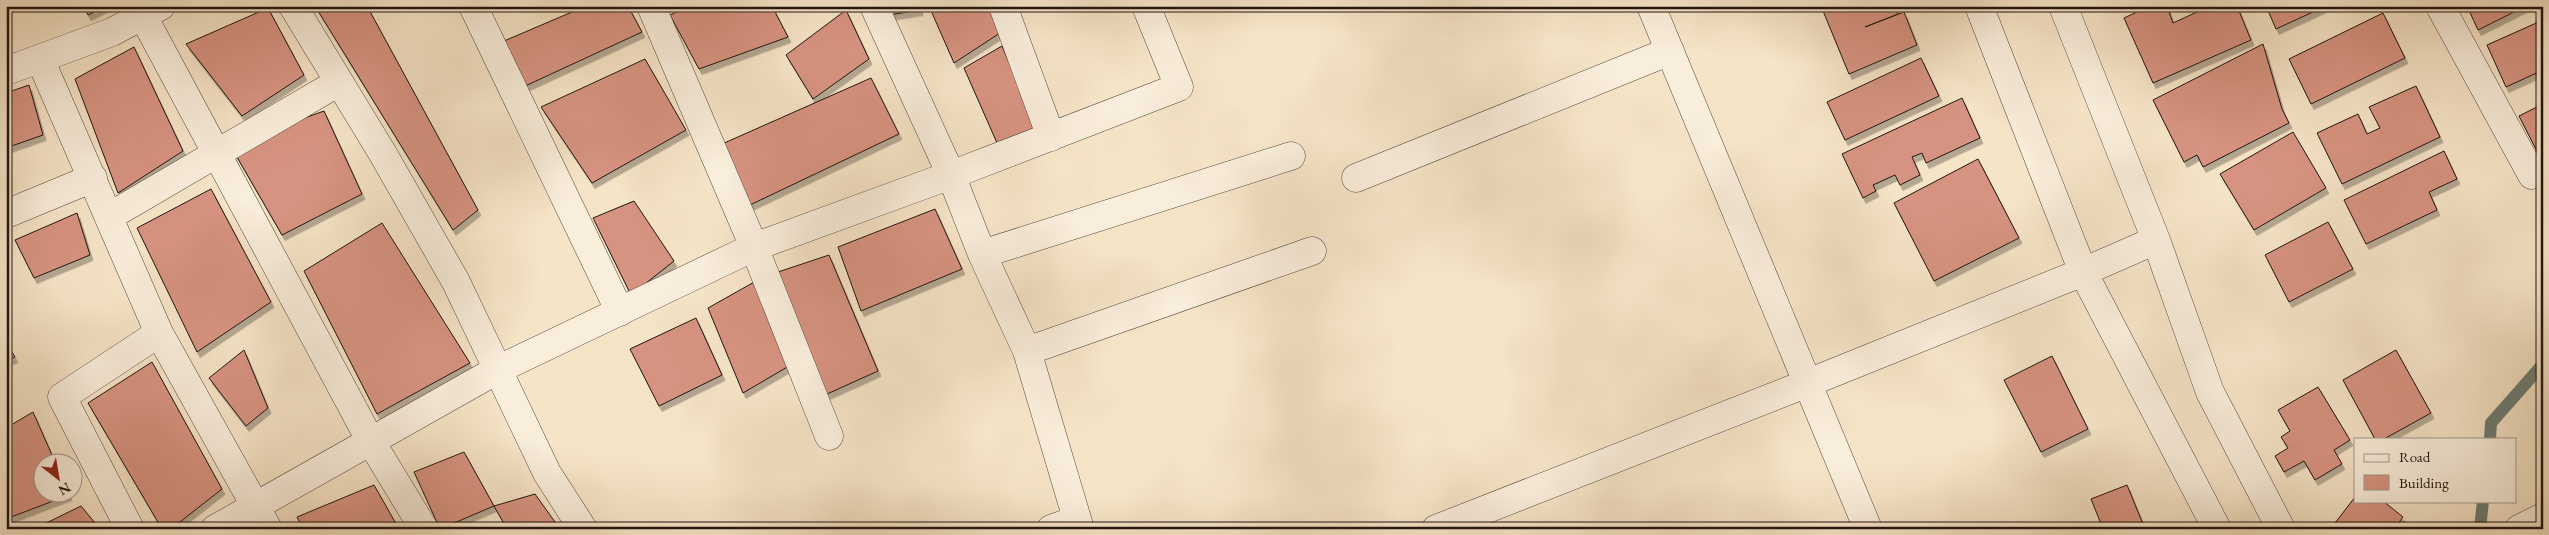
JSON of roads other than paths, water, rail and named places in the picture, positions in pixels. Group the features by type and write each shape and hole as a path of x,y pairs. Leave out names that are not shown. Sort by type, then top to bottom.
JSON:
{"street":[{"path":"293,6 456,282 547,473 583,529"},
{"path":"473,6 620,312"},
{"path":"651,6 754,247 829,436"},
{"path":"874,6 951,175 982,254 1027,351 1069,526"},
{"path":"1003,6 1051,137"},
{"path":"215,529 262,517 370,440 497,370 754,247 951,175 1178,87 1146,6"},
{"path":"1651,6 1868,529"},
{"path":"1979,6 2083,272 2218,529"},
{"path":"2063,6 2156,240 2210,392 2281,529"},
{"path":"2440,6 2532,175"},
{"path":"6,71 112,32 152,11 217,153 370,440 424,529"},
{"path":"1356,178 1670,51"},
{"path":"40,59 159,332 262,517"},
{"path":"110,216 339,82"},
{"path":"982,254 1291,156"},
{"path":"6,214 93,178"},
{"path":"1436,529 1808,383 2083,272 2156,240"},
{"path":"1027,351 1312,251"},
{"path":"130,529 62,397 159,332"}],"waterway":[{"path":"2490,438 2491,423 2543,364"},
{"path":"2480,529 2483,502"}]}
